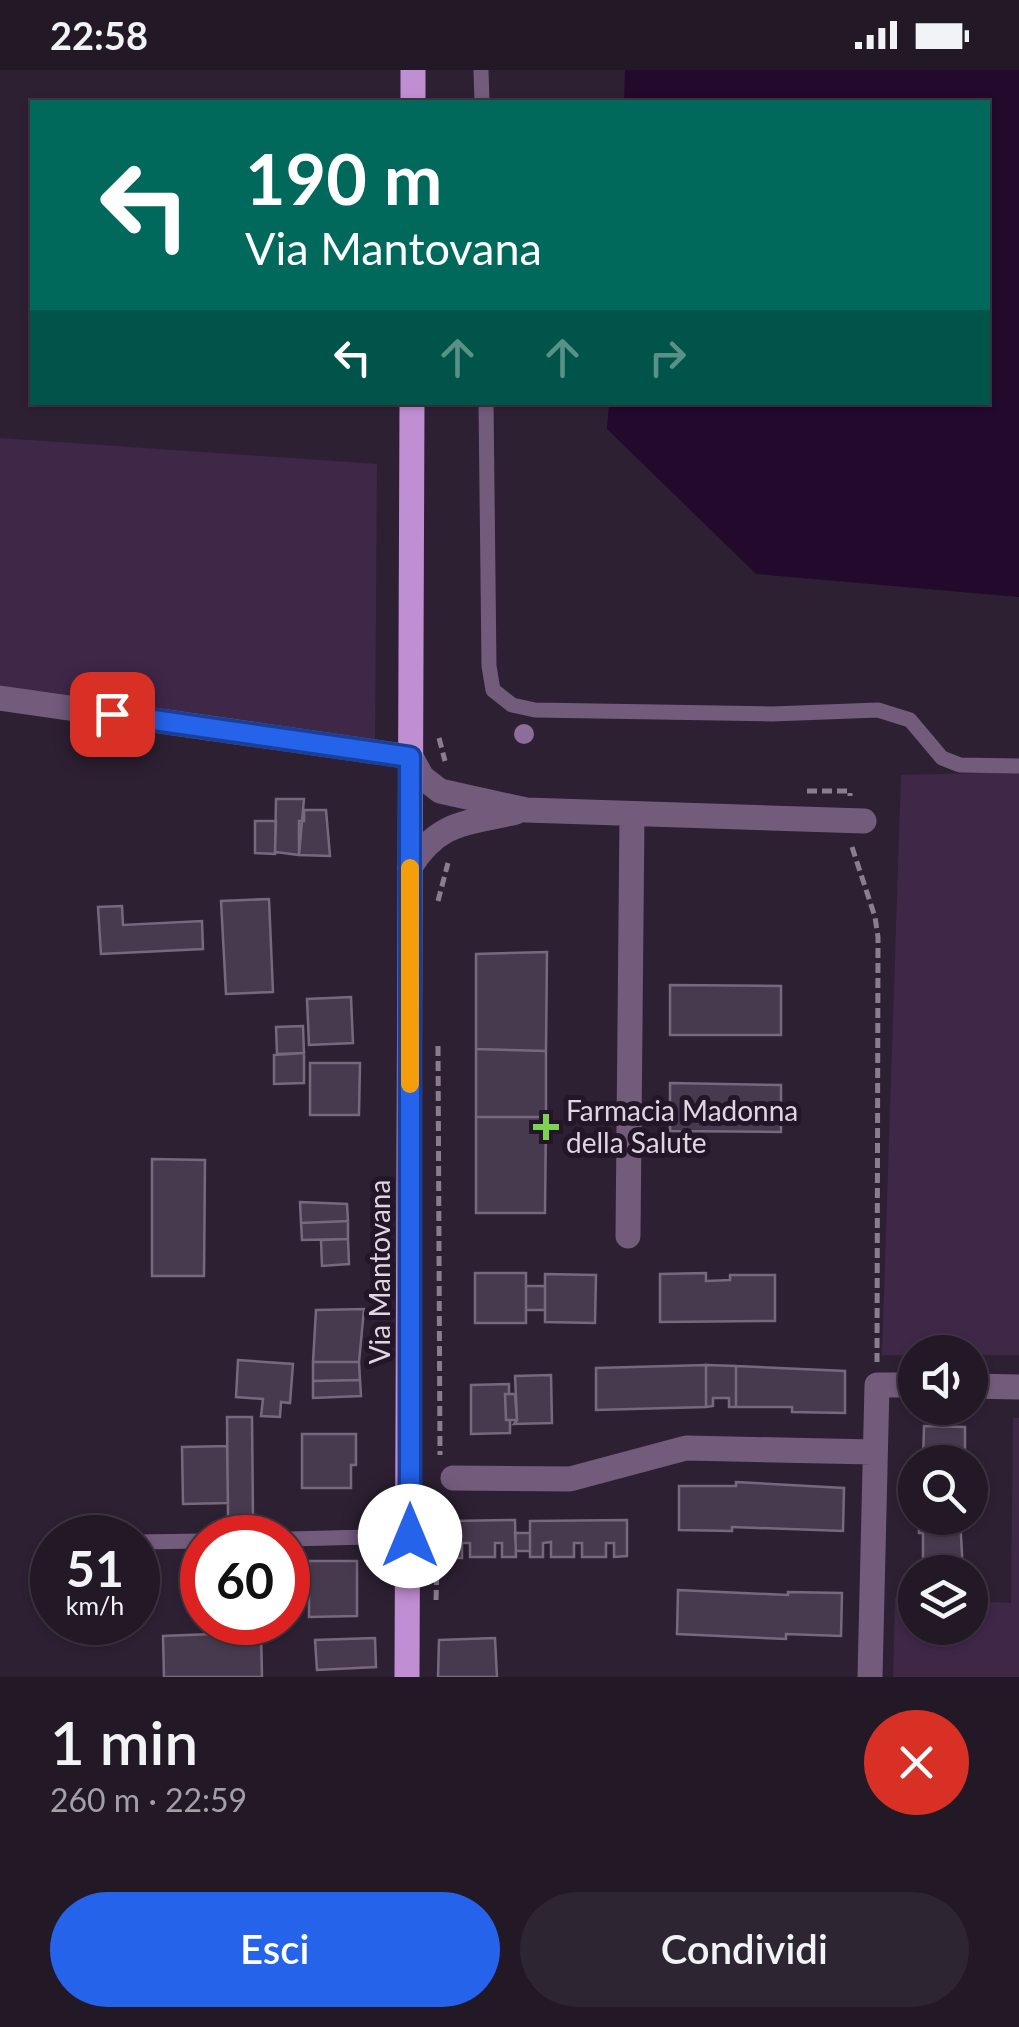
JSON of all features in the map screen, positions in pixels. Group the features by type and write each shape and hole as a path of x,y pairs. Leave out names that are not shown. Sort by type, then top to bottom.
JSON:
{"main road":[{"path":"413,70 413,100"},
{"name":"Via Mantovana","path":"407,1677 412,405"}],"street":[{"path":"0,698 410,757 422,777 440,792 526,810 864,821"},
{"path":"410,867 426,842 438,833 526,810"},
{"path":"628,1236 632,814"},
{"path":"870,1677 877,1385 898,1385"},
{"path":"988,1386 1019,1386"},
{"path":"444,1477 570,1479 686,1448 874,1452"}],"lane":[{"path":"482,70 482,100"},
{"path":"486,405 489,666 493,690 512,705 535,710 772,714 878,710 910,720 942,758 960,765 1019,766"},
{"path":"310,1538 410,1536"}],"path":[{"path":"437,916 444,870 458,851"},
{"path":"869,899 878,937 877,1385"},
{"path":"436,1600 444,1477 438,1042"}],"shaded area":[{"path":"625,70 1019,70 1019,597 756,574 607,429 609,405 990,405 990,100 624,100"},
{"path":"0,438 377,464 375,748 0,696"},
{"path":"1019,772 1019,1355 988,1355 988,1335 898,1335 898,1355 882,1355 901,775"},
{"path":"1013,1418 1019,1418 1019,1677 893,1677 895,1598 898,1645 988,1645 988,1602 1011,1603"}],"building":[{"path":"276,799 304,799 299,855 275,852"},
{"path":"304,810 326,810 330,856 299,855 299,821 304,821"},
{"path":"255,821 276,821 275,854 255,853"},
{"path":"269,899 273,992 226,994 221,901"},
{"path":"122,906 123,925 202,921 203,949 101,954 98,907"},
{"path":"547,952 546,1051 476,1049 476,954"},
{"path":"670,985 781,986 781,1035 670,1035"},
{"path":"351,997 353,1043 309,1045 307,999"},
{"path":"303,1026 304,1053 277,1054 276,1027"},
{"path":"476,1049 546,1051 546,1117 476,1117"},
{"path":"304,1053 304,1083 274,1084 274,1055"},
{"path":"310,1063 360,1063 359,1115 310,1115"},
{"path":"670,1083 781,1085 781,1132 670,1131"},
{"path":"476,1117 546,1117 545,1213 476,1213"},
{"path":"152,1159 205,1160 204,1276 152,1276"},
{"path":"300,1202 347,1204 348,1221 301,1223"},
{"path":"348,1221 348,1239 302,1240 301,1223"},
{"path":"348,1239 349,1264 322,1266 321,1240"},
{"path":"475,1273 526,1273 526,1323 475,1323"},
{"path":"706,1273 706,1281 730,1280 730,1275 775,1275 775,1321 660,1322 660,1274"},
{"path":"545,1274 596,1275 595,1323 545,1322"},
{"path":"526,1286 545,1286 545,1310 526,1310"},
{"path":"364,1309 359,1362 313,1362 316,1310"},
{"path":"238,1360 293,1364 290,1403 281,1402 280,1417 261,1416 263,1399 236,1397"},
{"path":"313,1362 359,1362 360,1380 313,1381"},
{"path":"706,1365 706,1407 596,1410 596,1368"},
{"path":"706,1365 736,1366 736,1407 729,1407 729,1398 713,1398 713,1406 706,1407"},
{"path":"736,1366 845,1371 845,1413 792,1412 792,1407 736,1407"},
{"path":"551,1375 552,1423 514,1424 515,1376"},
{"path":"360,1380 361,1396 313,1398 313,1381"},
{"path":"509,1384 509,1394 505,1394 510,1433 471,1434 471,1385"},
{"path":"505,1394 515,1394 517,1420 506,1420"},
{"path":"227,1417 252,1417 253,1515 228,1515"},
{"path":"924,1426 965,1427 965,1445 923,1445"},
{"path":"302,1434 356,1434 351,1488 302,1488"},
{"path":"227,1446 228,1503 183,1504 182,1447"},
{"path":"736,1482 844,1488 843,1531 732,1527 732,1531 679,1530 679,1486 736,1486"},
{"path":"515,1520 516,1557 502,1557 502,1543 495,1543 495,1557 470,1557 470,1543 462,1543 462,1558 450,1558 450,1521"},
{"path":"627,1520 627,1556 614,1557 614,1543 606,1543 606,1557 582,1557 582,1543 574,1543 574,1557 551,1557 551,1542 543,1543 543,1557 530,1557 530,1521"},
{"path":"515,1533 530,1533 530,1551 516,1551"},
{"path":"923,1535 961,1535 962,1555 923,1555"},
{"path":"310,1561 357,1561 357,1616 310,1617"},
{"path":"678,1590 842,1593 841,1636 786,1634 786,1639 677,1634"},
{"path":"180,1635 180,1645 261,1645 262,1677 164,1677 163,1636"},
{"path":"375,1638 376,1667 317,1670 315,1640"},
{"path":"495,1638 497,1677 438,1677 439,1640"}],"slow traffic":[{"path":"410,868 410,1084"}],"place":[{"name":"Farmacia Madonna della Salute","path":"546,1127"}],"route":[{"path":"112,714 410,757 410,1536"}]}
